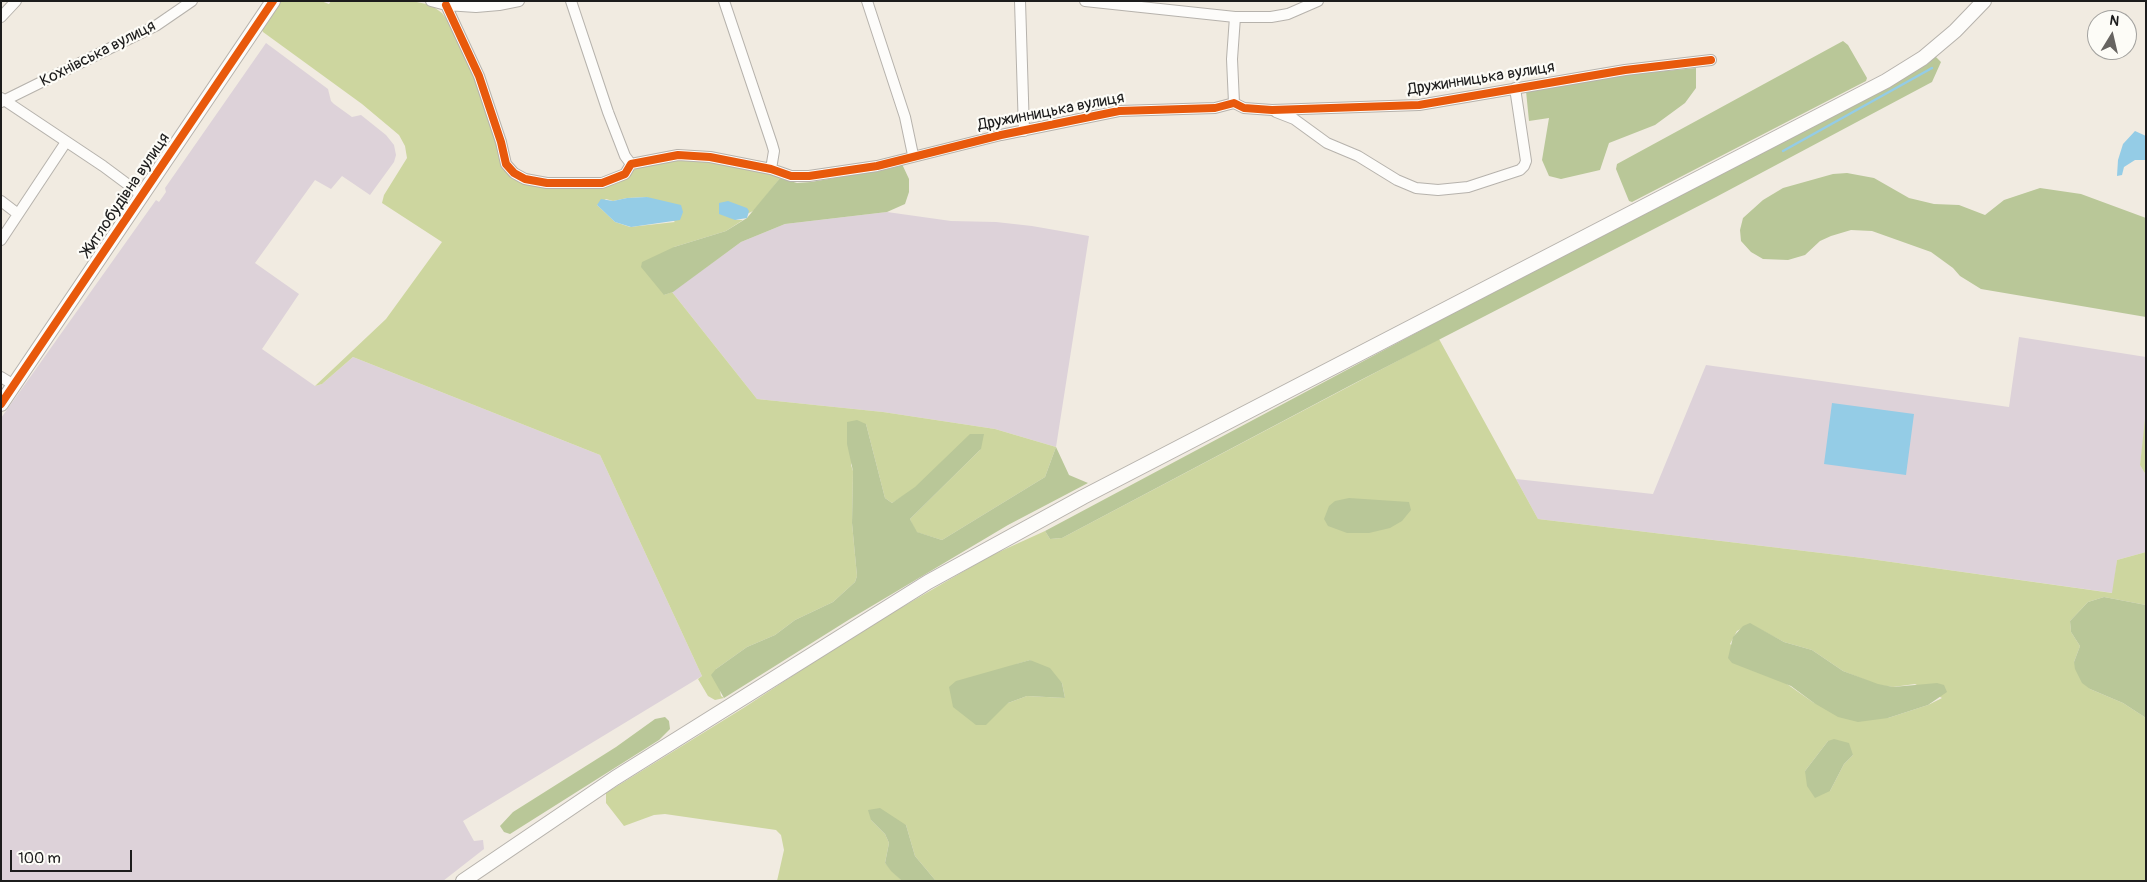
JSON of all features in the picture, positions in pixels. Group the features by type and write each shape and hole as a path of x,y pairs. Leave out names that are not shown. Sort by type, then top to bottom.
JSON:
{"main road":[{"name":"Житлобудівна вулиця","path":"1,404 273,1"},
{"path":"463,881 615,778 928,582 1092,493 1886,81 1922,58 1955,31 1984,1"}],"street":[{"path":"1,17 16,1"},
{"name":"Кохнівська вулиця","path":"2,101 157,25 192,1"},
{"path":"264,1 264,16"},
{"path":"431,1 446,5 499,6 519,1"},
{"path":"571,1 608,112 625,156 632,164"},
{"path":"724,1 774,151 770,169"},
{"path":"867,1 905,117 912,155"},
{"path":"1020,1 1024,131"},
{"path":"1085,1 1234,17 1271,17 1288,14 1318,1"},
{"name":"Дружинницька вулиця","path":"446,5 479,76 502,142 506,164 514,173 525,179 547,183 602,183 625,174 632,164 678,155 710,157 800,177 877,166 912,155 1119,111 1215,108 1234,103 1244,108 1272,110 1436,104 1515,88 1625,70 1711,60"},
{"path":"1234,17 1232,58 1234,103"},
{"path":"1272,110 1294,119 1327,143 1364,160 1397,180 1416,188 1438,190 1468,187 1520,170 1524,166 1526,161 1515,88"},
{"path":"2,101 66,142 142,195"},
{"path":"1,240 66,142"},
{"path":"1,201 18,214"},
{"path":"1,376 14,385"}],"shaded area":[{"path":"266,43 328,89 331,101 334,104 352,117 361,115 386,135 394,145 396,155 394,162 370,195 342,176 331,189 315,180 255,263 299,294 262,349 315,386 322,384 353,357 600,455 702,676 463,821 474,841 483,840 484,849 443,881 1,881 1,418 156,200 159,202 166,192 165,188"},
{"path":"887,212 951,221 996,222 1032,226 1089,236 1056,447 995,429 883,412 757,399 672,292 741,242 785,224"},
{"path":"2019,337 2146,357 2146,419 2140,465 2146,475 2146,552 2117,560 2113,593 1863,558 1538,519 1516,479 1653,494 1706,365 2009,407"}],"green space":[{"path":"269,1 321,1 329,4 331,1 412,1 431,5 442,13 457,33 514,177 528,185 544,187 613,185 621,181 636,168 680,158 764,171 780,178 755,210 735,220 743,220 726,231 674,247 664,295 672,292 757,399 883,412 995,429 1056,447 1045,477 942,540 916,532 910,519 981,449 892,503 885,498 866,424 851,465 853,471 852,523 857,576 855,582 833,602 795,620 775,635 747,647 716,669 721,696 724,698 715,700 708,696 698,679 702,676 600,455 353,357 322,384 315,386 386,319 442,242 382,203 384,195 407,158 405,146 399,135 362,104 263,32 261,28","holes":["647,197 675,222 630,227 615,222 597,205 606,199 613,201"]},
{"path":"1843,41 1848,45 1867,78 1866,81 1632,202 1629,201 1616,169 1617,164"},
{"path":"1935,56 1941,62 1932,82 1716,197 1353,384 1062,538 1050,539 1045,531"},
{"path":"1696,68 1696,88 1685,103 1655,125 1609,143 1600,170 1561,179 1549,176 1542,160 1549,118 1529,121 1526,91 1563,81"},
{"path":"902,164 909,179 909,192 905,204 887,212 785,224 741,242 673,292 664,295 641,267 642,262 674,247 726,231 747,218 780,178 797,183 811,182"},
{"path":"1847,173 1874,178 1909,198 1934,204 1959,205 1985,215 2004,200 2040,188 2081,194 2146,218 2146,317 1981,289 1960,276 1953,268 1931,252 1872,231 1851,230 1831,236 1820,241 1805,255 1788,260 1763,259 1751,252 1741,241 1740,230 1743,218 1763,200 1783,188 1833,174"},
{"path":"1439,339 1538,519 1863,558 2112,593 2117,560 2146,552 2146,605 2104,597 2088,602 2070,621 2071,632 2080,646 2074,662 2090,689 2123,703 2146,718 2146,881 936,881 915,856 906,825 871,820 885,834 889,843 885,863 902,881 777,881 784,850 781,835 776,830 665,814 654,815 624,826 606,803 606,793 745,707 861,631 990,556 1045,531 1050,539 1062,538","holes":["1750,624 1784,642 1812,650 1843,671 1878,685 1893,687 1915,684 1942,698 1928,705 1888,718 1814,703 1730,644 1737,631","1030,660 1062,683 1065,698 1027,696 1008,703 1017,664","1828,741 1853,755 1844,764 1830,791 1805,771"]},
{"path":"2146,419 2146,475 2140,465"},
{"path":"857,420 866,424 885,498 892,503 915,487 970,434 984,434 981,449 910,519 917,532 942,540 1045,477 1056,447 1069,475 1088,483 1008,525 850,619 724,698 711,675 716,669 747,647 775,635 795,620 833,602 855,582 857,576 852,523 853,471 847,444 847,422"},
{"path":"1349,498 1409,502 1411,510 1402,521 1390,528 1369,533 1347,533 1328,526 1324,519 1329,506 1335,501"},
{"path":"2104,597 2146,605 2146,718 2123,703 2090,689 2082,683 2075,669 2074,662 2080,646 2071,632 2070,621 2088,602"},
{"path":"1750,623 1784,642 1812,650 1843,671 1878,684 1893,687 1937,683 1944,685 1947,692 1928,705 1888,718 1858,722 1838,717 1814,703 1791,686 1732,663 1728,658 1733,637 1743,626"},
{"path":"1030,660 1050,668 1062,683 1065,698 1027,696 1008,703 986,725 976,725 953,707 949,687 956,681"},
{"path":"665,717 669,721 670,729 659,740 510,834 504,832 500,826 513,812 616,747 655,719"},
{"path":"1834,739 1849,743 1853,755 1844,764 1830,791 1815,798 1807,786 1805,771 1828,741"},
{"path":"880,808 906,825 915,856 936,881 902,881 891,871 885,863 889,843 885,834 871,820 868,810"}],"water":[{"path":"2135,131 2146,136 2146,160 2135,160 2124,167 2122,175 2117,176 2118,160 2123,144"},
{"path":"647,197 681,205 683,212 680,220 631,227 615,222 597,205 601,199 613,201"},
{"path":"728,201 747,208 749,211 747,218 735,220 719,214 719,203"},
{"path":"1832,403 1914,414 1906,475 1824,464"}],"waterway":[{"path":"1783,151 1932,68"}],"cycle path":[{"path":"1,404 273,1"},
{"path":"446,5 479,76 501,142 506,164 514,173 525,179 547,183 602,183 625,174 631,164 678,155 710,157 771,169 791,176 809,176 877,166 1001,135 1119,111 1215,108 1234,103 1244,108 1272,110 1419,105 1625,70 1711,60"}]}
